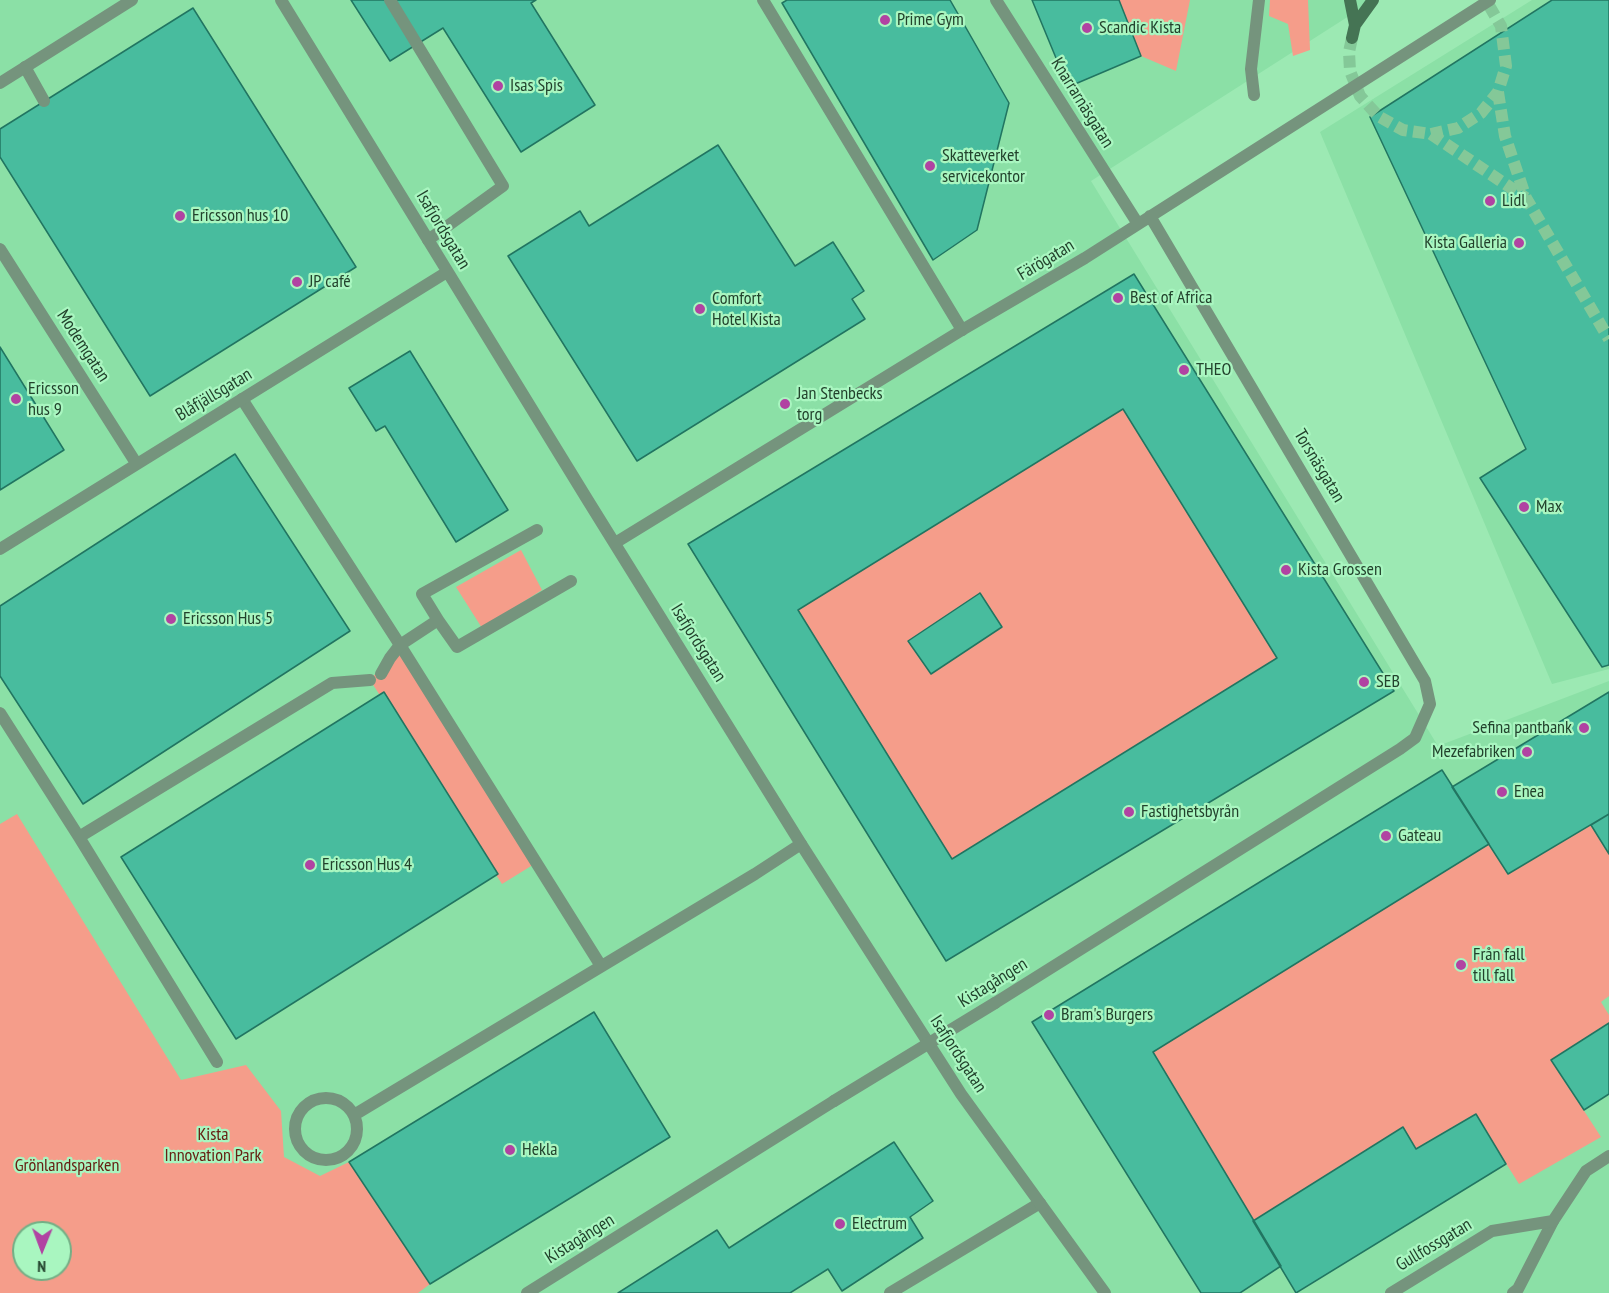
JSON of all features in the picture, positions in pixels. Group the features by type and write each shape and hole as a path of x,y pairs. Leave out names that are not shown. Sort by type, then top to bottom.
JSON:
{"main road":[{"path":"1350,0 1355,25"},
{"path":"1352,38 1355,25 1373,0"}],"street":[{"path":"0,83 132,0"},
{"name":"Isafjordsgatan","path":"281,0 801,844 961,1094 1105,1293"},
{"path":"390,0 503,186 428,240"},
{"path":"764,0 962,330"},
{"name":"Knarrarnäsgatan","path":"996,0 1138,224"},
{"path":"1254,95 1251,69 1259,0"},
{"name":"Färögatan","path":"615,543 962,330 1085,258 1490,0"},
{"path":"25,67 44,101"},
{"name":"Torsnäsgatan","path":"1150,216 1425,681 1430,704 1415,738"},
{"name":"Modemgatan","path":"0,249 136,463"},
{"name":"Blåfjällsgatan","path":"0,549 447,272"},
{"path":"242,399 400,645 601,966"},
{"path":"537,530 422,594 438,620 457,647 571,581"},
{"path":"79,837 332,683 375,677 400,645 438,620"},
{"path":"0,713 217,1062"},
{"name":"Kistagången","path":"527,1293 834,1101 996,1003 1415,738"},
{"path":"354,1115 755,874 801,844"},
{"path":"320,1098 340,1101 354,1115 357,1136 353,1146 346,1154 326,1161 315,1159 306,1154 299,1145 294,1126 297,1116 310,1101 320,1098"},
{"path":"1513,1293 1518,1290 1553,1221 1586,1171 1609,1156"},
{"path":"890,1293 1040,1203"},
{"name":"Gullfossgatan","path":"1397,1292 1492,1231 1553,1221"}],"shaded area":[{"path":"0,0 1374,0 1091,181 1438,746 1609,681 1609,1293 0,1293"},
{"name":"Kista Galleria","path":"1532,0 1609,0 1609,669 1552,684 1320,132"}],"green space":[{"path":"1119,0 1190,0 1176,71 1141,56"},
{"path":"1270,0 1308,0 1310,50 1293,56 1288,24 1269,16"},
{"path":"1123,409 1277,658 952,859 798,610"},
{"path":"521,550 542,590 482,628 456,587"},
{"path":"400,645 536,863 502,884 370,680"},
{"name":"Kista Innovation Park","path":"17,814 181,1080 246,1065 281,1111 284,1157 320,1176 349,1162 430,1284 418,1293 0,1293 0,824"},
{"path":"1591,825 1609,854 1609,996 1601,1002 1609,1015 1609,1023 1551,1060 1601,1137 1519,1184 1475,1114 1415,1149 1402,1128 1253,1221 1153,1052 1489,844 1508,874"}],"building":[{"path":"351,0 536,0 531,3 595,105 521,152 443,28 390,61"},
{"path":"787,0 950,0 1009,103 977,230 933,260 782,3"},
{"name":"Scandic Kista","path":"1032,0 1119,0 1141,56 1068,87"},
{"name":"Kista Galleria","path":"1552,0 1609,0 1609,665 1602,667 1480,478 1526,449 1370,117"},
{"name":"Ericsson hus 10","path":"193,8 356,267 150,396 0,157 0,129"},
{"name":"Comfort Hotel Kista","path":"718,145 795,266 833,242 864,291 852,299 865,319 637,461 508,256 580,211 589,226"},
{"path":"1134,274 1394,691 946,961 688,544","holes":["1123,409 1277,658 952,859 798,610"]},
{"name":"Ericsson hus 9","path":"0,347 64,450 0,490"},
{"path":"410,351 508,510 456,542 385,426 376,431 349,388"},
{"name":"Ericsson Hus 5","path":"235,454 350,631 83,804 0,676 0,606"},
{"path":"980,593 1002,627 931,674 908,641"},
{"name":"Ericsson Hus 4","path":"384,692 498,874 236,1039 121,857"},
{"path":"1609,692 1609,814 1508,874 1452,787"},
{"path":"1442,770 1489,844 1153,1052 1281,1266 1240,1293 1201,1293 1032,1022"},
{"path":"1609,814 1609,854 1591,825"},
{"name":"Hekla","path":"594,1012 670,1137 430,1284 349,1162"},
{"path":"1609,1023 1609,1094 1584,1110 1551,1060"},
{"path":"1476,1114 1506,1164 1296,1293 1253,1221 1403,1127 1416,1149"},
{"name":"Electrum","path":"894,1142 933,1201 910,1217 923,1238 842,1291 828,1269 790,1293 618,1293 717,1230 729,1248"}],"tunnel":[{"path":"1352,38 1349,52 1350,71 1360,96 1378,116 1403,130 1431,134 1458,128 1481,113 1498,92 1506,66 1501,26 1484,0"},
{"path":"1498,92 1505,136 1526,198 1609,339"},
{"path":"1431,134 1526,198"}],"place":[{"name":"Prime Gym","path":"885,20"},
{"name":"Scandic Kista","path":"1087,28"},
{"name":"Isas Spis","path":"498,86"},
{"name":"Skatteverket servicekontor","path":"930,166"},
{"name":"Lidl","path":"1490,201"},
{"name":"Ericsson hus 10","path":"180,216"},
{"name":"Kista Galleria","path":"1519,243"},
{"name":"JP café","path":"297,282"},
{"name":"Best of Africa","path":"1118,298"},
{"name":"Comfort Hotel Kista","path":"700,309"},
{"name":"THEO","path":"1184,370"},
{"name":"Ericsson hus 9","path":"16,399"},
{"name":"Jan Stenbecks torg","path":"785,404"},
{"name":"Max","path":"1524,507"},
{"name":"Kista Grossen","path":"1286,570"},
{"name":"Ericsson Hus 5","path":"171,619"},
{"name":"SEB","path":"1364,682"},
{"name":"Sefina pantbank","path":"1584,728"},
{"name":"Mezefabriken","path":"1527,752"},
{"name":"Enea","path":"1502,792"},
{"name":"Fastighetsbyrån","path":"1129,812"},
{"name":"Gateau","path":"1386,836"},
{"name":"Ericsson Hus 4","path":"310,865"},
{"name":"Från fall till fall","path":"1461,965"},
{"name":"Bram's Burgers","path":"1049,1015"},
{"name":"Hekla","path":"510,1150"},
{"name":"Electrum","path":"840,1224"}],"park label":[{"name":"Grönlandsparken","path":"67,1166"}]}
